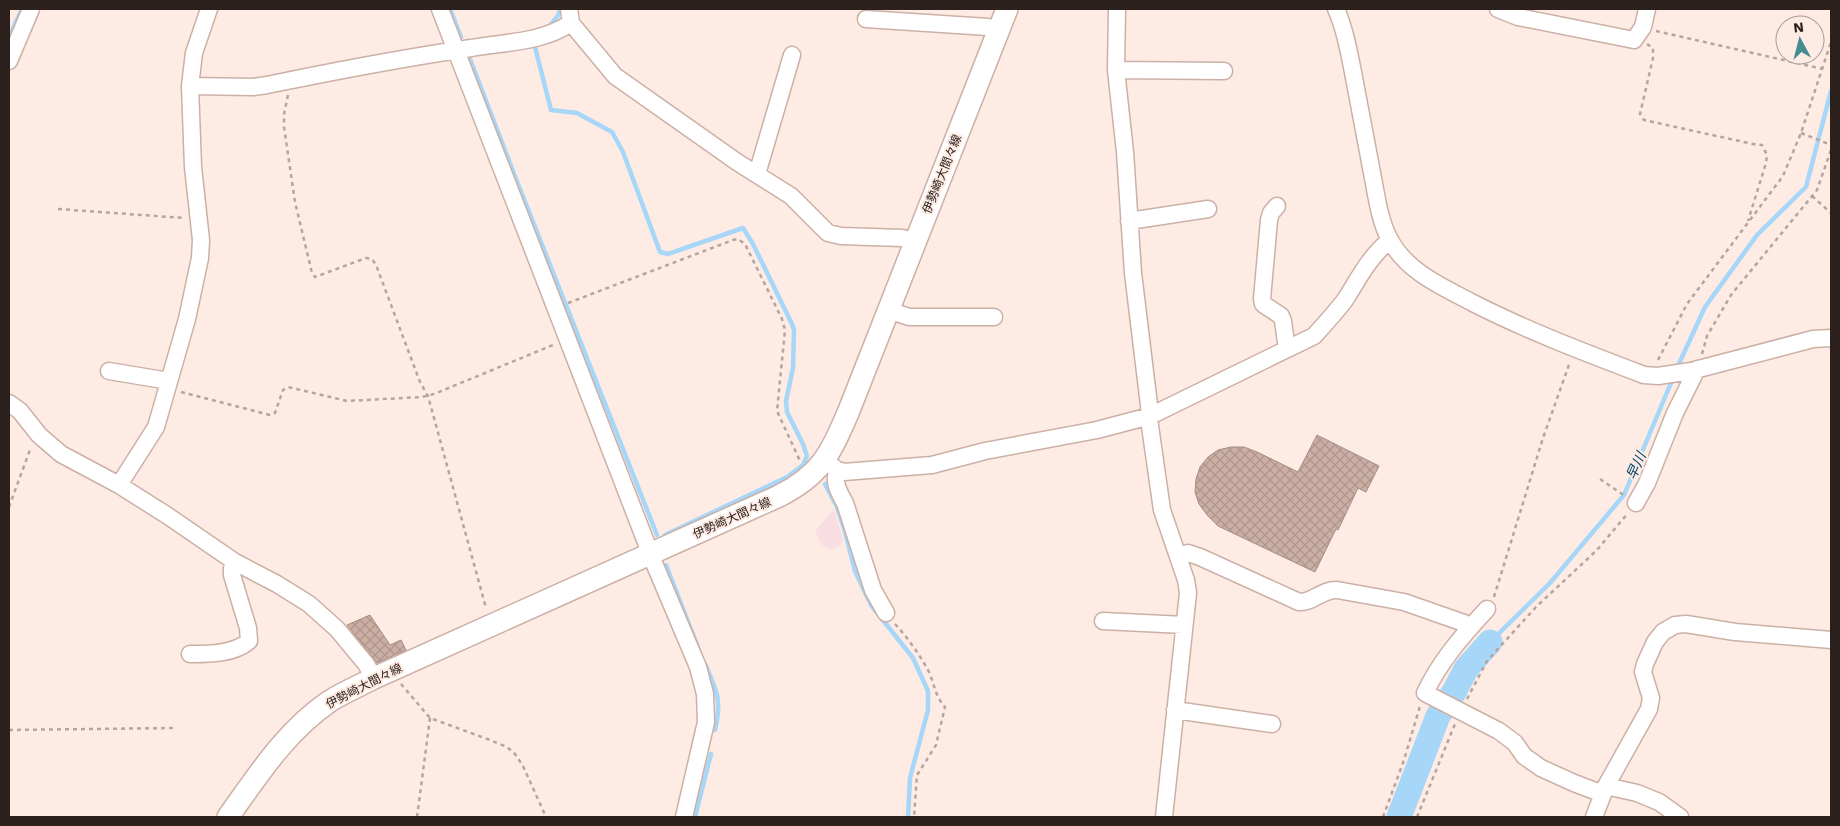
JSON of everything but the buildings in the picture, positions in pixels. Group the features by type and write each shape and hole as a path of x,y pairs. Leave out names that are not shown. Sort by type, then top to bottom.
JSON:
{"main road":[{"name":"伊勢崎大間々線","path":"228,817 264,766 290,734 330,701 383,674 780,496 831,465 834,444 848,413 1007,9"}],"street":[{"path":"9,61 31,9"},
{"path":"119,486 156,427 187,319 200,258 201,240 191,134 190,86 194,53 209,9"},
{"path":"440,9 651,554 698,667 705,694 706,722 684,817"},
{"path":"1117,9 1116,70 1125,152 1133,273 1150,416 1162,510 1186,580 1188,593 1164,817"},
{"path":"1336,9 1348,52 1379,207 1390,240 1400,254 1426,278 1498,315 1575,349 1644,375 1655,376 1694,370 1814,339 1831,338"},
{"path":"1498,9 1518,17 1638,33 1647,9"},
{"path":"866,19 904,15 988,27 998,31"},
{"path":"190,86 253,87 456,50 532,40 553,33 570,16 615,76 736,162 792,196 828,233 841,236 902,238 915,241"},
{"path":"757,174 792,55"},
{"path":"1116,70 1224,71"},
{"path":"1277,206 1269,220 1262,299 1263,304 1281,316 1287,348"},
{"path":"1129,221 1208,209"},
{"path":"831,465 844,472 932,465 985,452 1097,430 1150,416 1314,336 1345,299 1370,259 1390,240"},
{"path":"888,310 909,317 994,317"},
{"path":"1633,501 1647,483 1694,370"},
{"path":"109,371 168,384"},
{"path":"9,403 20,411 38,435 61,454 119,486 168,516 235,562 277,584 309,604 332,624 366,664 383,674"},
{"path":"831,465 873,590 886,613"},
{"path":"1178,555 1188,554 1200,557 1299,602 1306,602 1327,590 1337,590 1404,602 1464,623 1470,628"},
{"path":"190,654 242,648 249,641 248,628 232,575 232,568 235,562"},
{"path":"1487,609 1449,653 1431,680 1429,695 1499,731 1515,743 1524,756 1540,768 1574,783 1604,790 1637,793 1659,802 1680,817"},
{"path":"1103,621 1184,625"},
{"path":"1594,817 1604,790 1649,709 1651,698 1643,672 1656,642 1663,632 1675,625 1686,624 1735,632 1831,640"},
{"path":"1175,710 1272,724"}],"path":[{"path":"1638,33 1823,69"},
{"path":"1638,33 1653,48 1653,58 1640,114 1644,120 1762,145 1767,155 1766,163 1747,224"},
{"path":"1655,376 1661,352 1687,304 1783,176 1801,133 1831,42"},
{"path":"289,81 284,127 295,202 312,273 315,277 366,258 372,259 376,266 420,382 428,396 492,625"},
{"path":"1801,133 1831,145"},
{"path":"1694,370 1708,336 1731,295 1817,190 1831,150"},
{"path":"1812,196 1831,213"},
{"path":"58,209 198,219"},
{"path":"557,308 733,240 742,241 750,252 782,319 785,330 777,411 808,478"},
{"path":"168,384 270,415 276,413 283,390 288,387 347,401 428,396 568,339"},
{"path":"1487,609 1496,592 1543,438 1575,349"},
{"path":"9,506 30,449 38,435"},
{"path":"1417,817 1459,710 1487,660 1536,607 1597,550 1618,527 1633,501 1600,479"},
{"path":"886,613 920,657 928,671 937,697 945,708 936,745 917,775 914,817"},
{"path":"383,674 396,679 430,718 507,747 515,754 523,766 546,817"},
{"path":"1383,817 1429,695"},
{"path":"417,817 430,718"},
{"path":"9,730 175,728"}],"shaded area":[{"path":"834,509 843,540 840,545 831,550 821,544 815,531"}],"waterway":[{"path":"9,37 22,9"},
{"path":"450,9 461,37"},
{"path":"551,24 561,9"},
{"path":"535,47 551,110 577,113 612,132 623,152 660,252 668,254 743,228 753,244 794,330 793,368 786,401 787,412 807,456 803,465 787,477 665,535"},
{"path":"470,59 657,535"},
{"name":"早川","path":"1677,368 1705,307 1757,235 1806,187 1831,91"},
{"name":"早川","path":"1490,642 1550,583 1624,495 1673,378"},
{"path":"825,484 837,507 855,571 871,605 913,658 928,691 928,710 910,778 908,817"},
{"path":"666,565 699,650"},
{"name":"早川","path":"1399,817 1438,716 1466,669 1490,642"},
{"path":"705,664 713,681 717,696 718,711 715,730"},
{"path":"695,817 711,754"}]}
